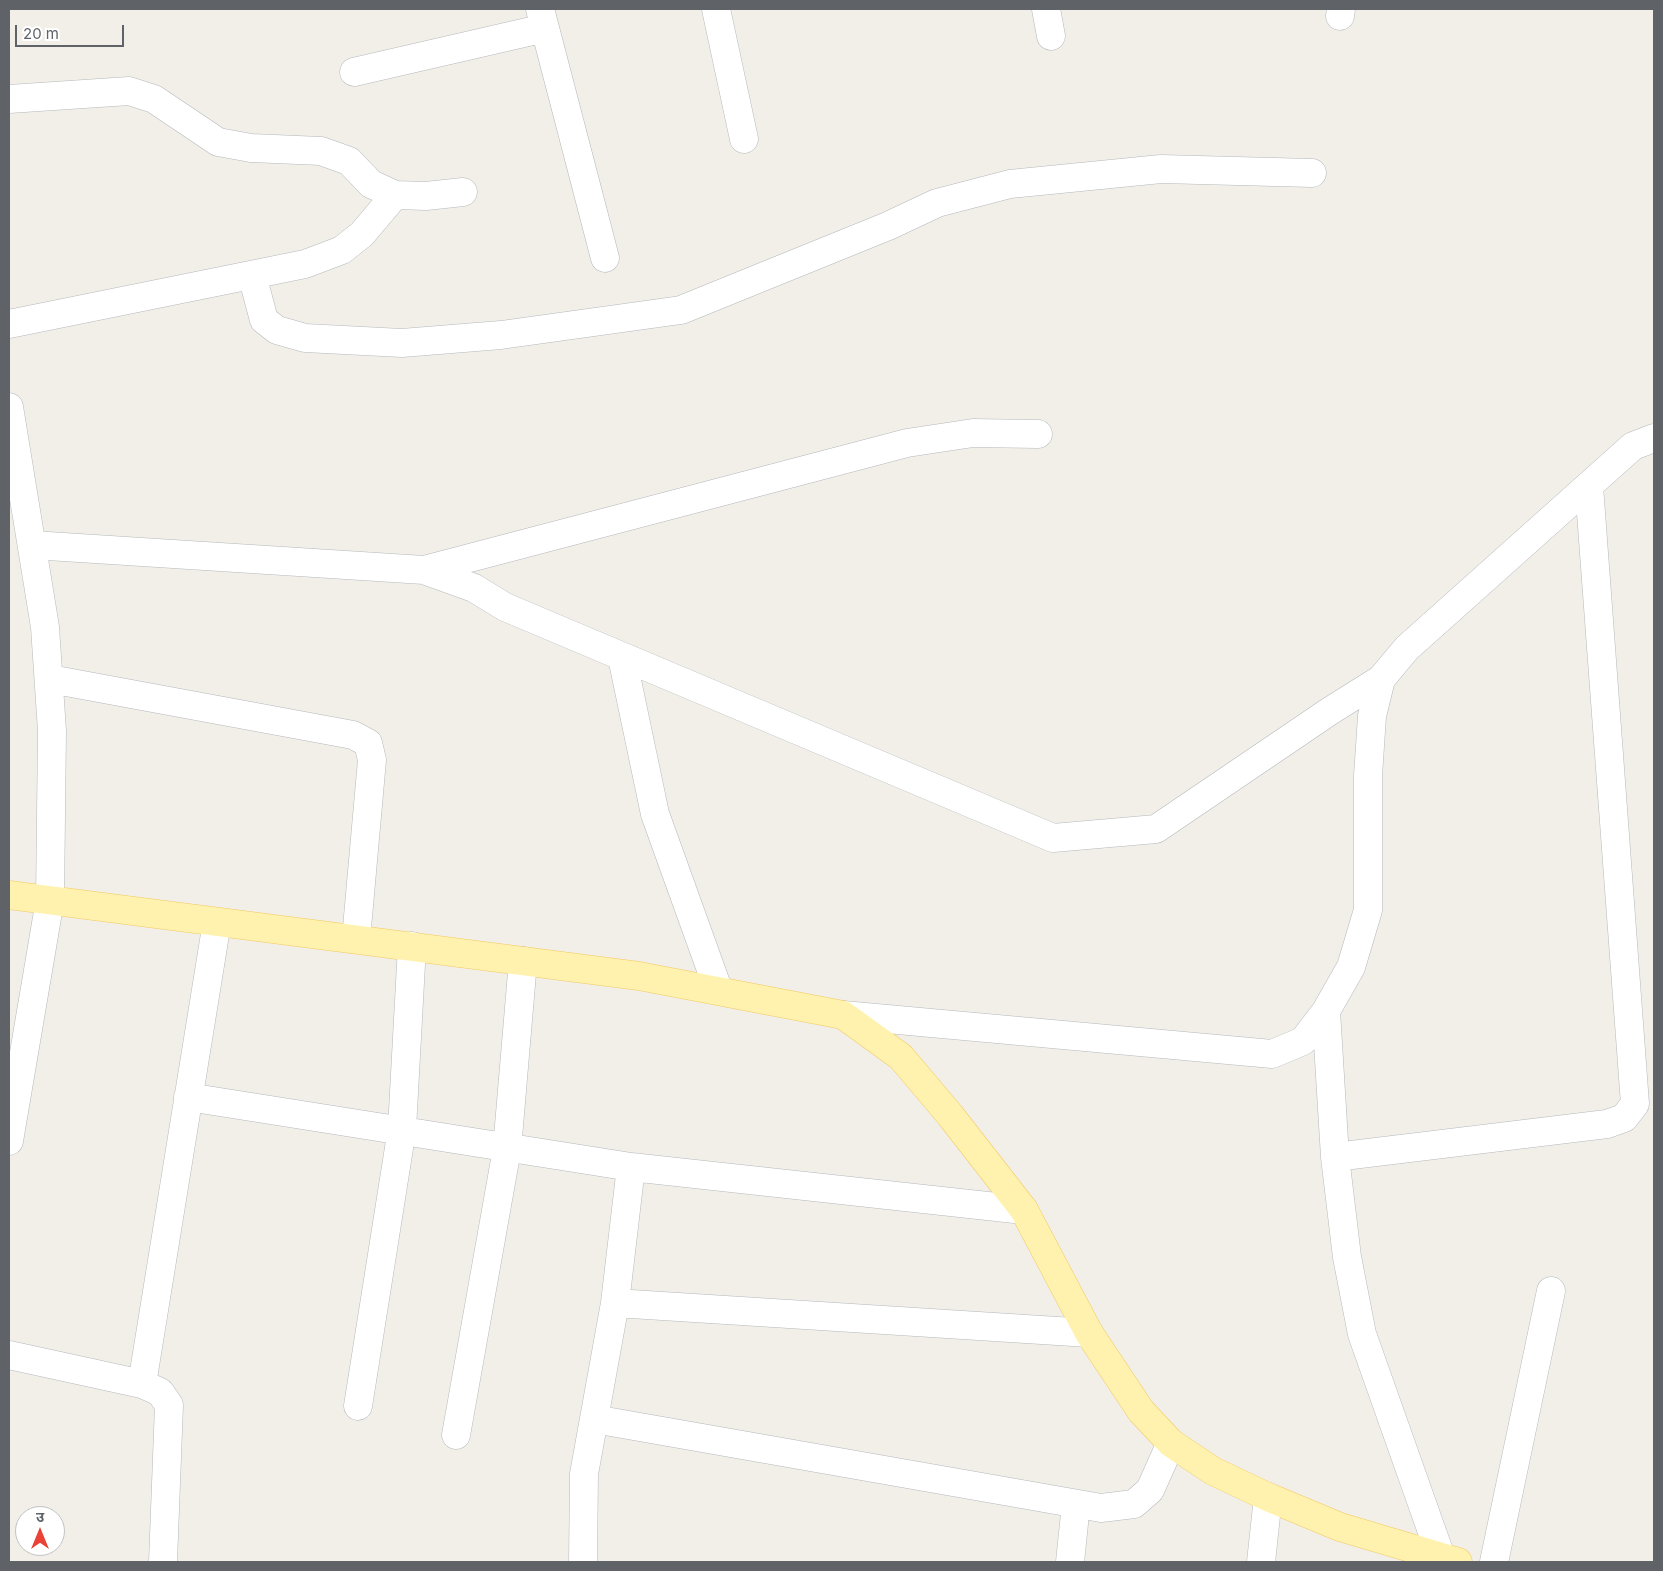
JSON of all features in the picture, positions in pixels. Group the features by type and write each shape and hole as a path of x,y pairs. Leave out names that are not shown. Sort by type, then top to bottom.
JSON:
{"main road":[{"path":"9,895 639,976 718,989 843,1015 901,1057 950,1115 1024,1210 1089,1333 1141,1411 1171,1443 1213,1471 1268,1497 1340,1526 1450,1560"}],"street":[{"path":"716,9 744,139"},
{"path":"1046,9 1051,36"},
{"path":"354,72 543,18 605,258"},
{"path":"9,99 129,91 154,99 218,142 251,148 321,151 349,161 371,184 395,195 426,196 463,192"},
{"path":"252,275 264,320 277,330 305,338 402,344 501,335 681,310 888,226 937,203 1010,184 1161,169 1312,174"},
{"path":"9,324 305,264 342,250 362,234 395,195"},
{"path":"9,407 45,626 52,731 50,900 9,1140"},
{"path":"424,570 907,443 973,433 1038,434"},
{"path":"32,546 424,570 474,588 505,607 1053,838 1156,828 1330,711 1382,679 1407,648 1633,446 1654,438"},
{"path":"1335,1157 1607,1124 1624,1118 1635,1104 1589,486"},
{"path":"622,657 655,814 718,989"},
{"path":"50,679 353,735 368,743 372,760 356,939"},
{"path":"843,1015 1272,1054 1303,1042 1326,1011 1351,967 1368,910 1368,776 1372,716 1382,679"},
{"path":"142,1384 217,922"},
{"path":"358,1406 402,1129 412,946"},
{"path":"456,1435 507,1148 523,961"},
{"path":"1326,1011 1335,1157 1347,1257 1362,1334 1450,1560"},
{"path":"188,1097 402,1129 507,1148 631,1167 1024,1210"},
{"path":"583,1562 584,1474 615,1303 631,1167"},
{"path":"1494,1562 1551,1291"},
{"path":"615,1303 1089,1333"},
{"path":"9,1355 142,1384 160,1392 169,1405 163,1562"},
{"path":"594,1420 1101,1508 1134,1504 1150,1490 1171,1443"},
{"path":"1261,1562 1268,1497"},
{"path":"1070,1562 1076,1504"}]}
